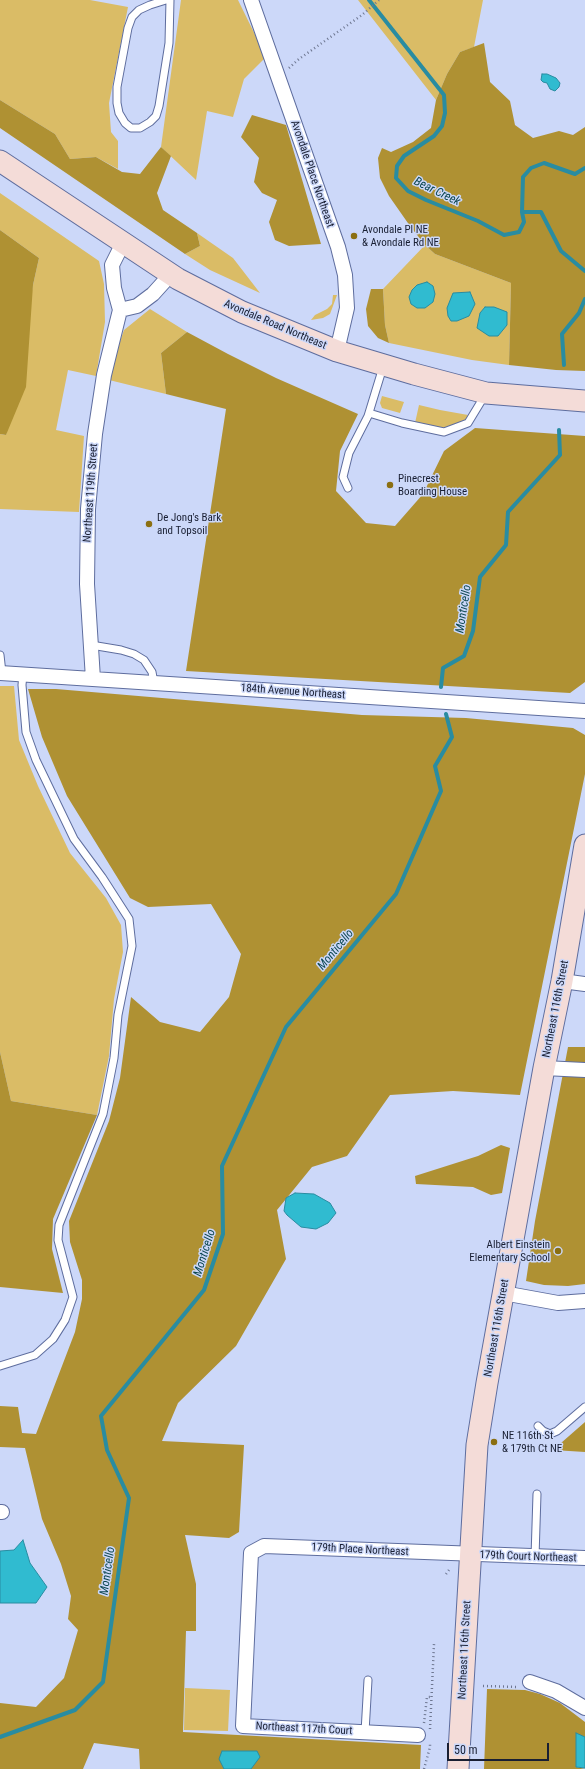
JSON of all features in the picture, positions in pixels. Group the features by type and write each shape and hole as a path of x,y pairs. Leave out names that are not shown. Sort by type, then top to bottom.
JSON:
{"street":[{"name":"Avondale Place Northeast","path":"251,0 338,247 345,275 347,308 337,351"},
{"name":"Avondale Road Northeast","path":"0,161 171,274 242,312 337,351 486,393 585,401"},
{"name":"Northeast 119th Street","path":"93,679 88,584 88,509 95,434 104,375 120,310 114,288 112,265 123,243"},
{"path":"120,310 137,306 153,294 171,274"},
{"name":"184th Avenue Northeast","path":"1,673 585,711"},
{"name":"Northeast 116th Street","path":"458,1769 476,1454 503,1293 544,1068 562,981 585,845"},
{"path":"562,981 585,984"},
{"path":"544,1068 585,1070"},
{"path":"503,1293 558,1303 585,1301"},
{"name":"179th Place Northeast","path":"251,1553 264,1546 470,1555"},
{"name":"Northeast 117th Court","path":"251,1553 243,1726 426,1735"},
{"name":"179th Court Northeast","path":"470,1555 585,1558"},
{"path":"530,1682 556,1691 585,1708"}],"lane":[{"path":"166,0 140,10 132,17 128,28 117,87 116,102 119,113 125,123 131,128 140,128 156,116 159,106 169,43 170,0"},
{"path":"348,488 343,477 349,453 369,413 384,365"},
{"path":"369,413 402,423 444,432 468,423 486,393"},
{"path":"91,645 121,650 134,654 144,660 152,672 154,683"},
{"path":"0,655 1,673"},
{"path":"0,1366 35,1355 53,1339 65,1320 73,1297 58,1240 59,1225 103,1114 114,1058 118,1015 132,946 129,919 102,877 74,839 36,760 26,732 22,685 23,674"},
{"path":"538,1426 543,1431 550,1434 557,1431 585,1407"},
{"path":"535,1557 537,1494"},
{"path":"366,1732 368,1680"}],"path":[{"path":"279,78 299,59 379,0"},
{"path":"446,1574 449,1570"},
{"path":"424,1769 430,1747 426,1735 432,1697 434,1644"},
{"path":"482,1686 526,1688 530,1682"},
{"path":"426,1735 422,1735 427,1697 432,1697"}],"shaded area":[{"path":"0,0 90,0 128,7 109,103 111,132 118,141 118,169 96,157 70,159 55,134 0,100"},
{"path":"181,0 238,0 266,57 244,79 233,117 207,111 196,180 161,147"},
{"path":"358,0 483,0 474,47 460,52 447,74 436,100"},
{"path":"484,43 490,82 510,101 515,125 533,138 559,131 573,135 585,127 585,371 556,370 509,365 511,283 435,254 425,245 410,226 389,196 380,178 378,158 382,148 391,152 413,142 431,128 436,100 447,74 460,52"},
{"path":"0,100 55,134 70,159 96,157 122,172 140,174 161,147 171,156 157,193 163,210 197,233 200,246 185,254 0,128"},
{"path":"252,115 286,125 321,244 289,246 275,240 269,222 277,200 262,193 254,182 259,158 241,137"},
{"path":"0,193 99,261 104,284 105,322 96,376 68,370 56,430 84,436 79,512 0,509 0,434 6,435 39,258 0,230"},
{"path":"0,230 39,258 33,285 26,387 6,435 0,434"},
{"path":"197,233 233,258 260,293 210,270 185,254 200,246"},
{"path":"425,245 435,254 511,283 509,365 472,360 389,343 385,325 383,289"},
{"path":"371,289 383,289 385,325 389,343 378,338 368,326 366,309"},
{"path":"333,295 337,295 330,314 323,318 311,320 315,315 327,309 332,304"},
{"path":"150,309 187,332 161,353 166,394 109,380 113,361 124,330"},
{"path":"187,332 276,378 358,414 340,451 336,491 366,523 395,526 423,494 444,451 475,428 585,436 585,682 570,693 186,671 226,409 166,394 161,353"},
{"path":"382,396 404,402 400,413 382,408 380,403"},
{"path":"419,405 468,415 465,421 447,429 415,423"},
{"path":"0,686 14,686 19,740 38,786 70,853 106,898 121,925 123,952 114,999 109,1056 97,1115 11,1101 0,1052"},
{"path":"28,689 56,689 362,715 466,718 573,728 585,735 585,774 520,1095 453,1091 390,1095 347,1156 312,1167 277,1210 286,1259 236,1346 178,1403 162,1441 244,1445 239,1532 229,1538 185,1535 196,1584 196,1631 186,1631 183,1732 421,1745 420,1769 140,1769 139,1749 94,1743 83,1769 0,1769 0,1703 36,1707 64,1678 78,1630 68,1619 71,1596 61,1564 42,1519 25,1448 0,1447 0,1406 18,1407 22,1433 36,1434 75,1332 82,1299 82,1280 70,1242 69,1221 109,1121 120,1078 131,997 160,1022 200,1032 229,997 241,954 211,904 148,907 130,898 67,796 42,737"},
{"path":"568,1047 585,1047 585,1284 568,1286 544,1285 526,1281 535,1221"},
{"path":"0,1052 11,1101 97,1115 53,1219 52,1249 63,1293 0,1287"},
{"path":"501,1145 510,1148 502,1193 491,1195 473,1187 416,1184 415,1176 478,1156"},
{"path":"585,1422 585,1452 553,1450"},
{"path":"185,1688 230,1690 228,1731 184,1730"},
{"path":"487,1689 525,1690 540,1694 560,1703 585,1722 585,1737 576,1734 576,1767 585,1769 484,1769"}],"water":[{"path":"542,74 547,74 556,78 560,83 559,87 555,91 550,89 547,83 541,80"},
{"path":"427,282 433,286 435,294 433,302 425,308 417,308 411,304 409,297 412,290 417,285"},
{"path":"470,292 475,304 469,316 457,321 451,321 448,316 447,308 453,293"},
{"path":"485,307 494,307 507,312 507,325 498,336 489,336 477,328 480,313"},
{"path":"295,1193 314,1194 330,1203 336,1213 328,1223 316,1229 301,1227 284,1211 286,1198"},
{"path":"23,1540 30,1563 47,1587 36,1603 0,1603 0,1551 14,1550"},
{"path":"576,1733 585,1737 585,1768 576,1767"},
{"path":"222,1751 257,1751 260,1757 251,1769 224,1769 219,1759"}],"waterway":[{"name":"Bear Creek","path":"369,0 444,95 445,113 442,126 434,136 404,156 397,166 396,178 408,191 478,221 504,235 519,232 524,222 522,212 523,177 531,168 544,163 575,174 585,168"},
{"name":"Monticello","path":"522,212 541,212 561,251 585,271"},
{"name":"Monticello","path":"564,365 562,334 579,313 585,299"},
{"name":"Monticello","path":"441,687 443,668 464,656 473,631 480,577 506,545 508,512 560,455 559,430"},
{"name":"Monticello","path":"0,1737 75,1710 103,1682 129,1498 107,1450 101,1416 204,1290 223,1234 222,1166 286,1027 396,894 441,791 435,766 452,737 446,714"}],"place":[{"name":"Avondale Pl NE & Avondale Rd NE","path":"354,236"},
{"name":"Pinecrest Boarding House","path":"390,485"},
{"name":"De Jong's Bark and Topsoil","path":"149,524"},
{"name":"Albert Einstein Elementary School","path":"558,1251"},
{"name":"NE 116th St & 179th Ct NE","path":"494,1442"}]}
